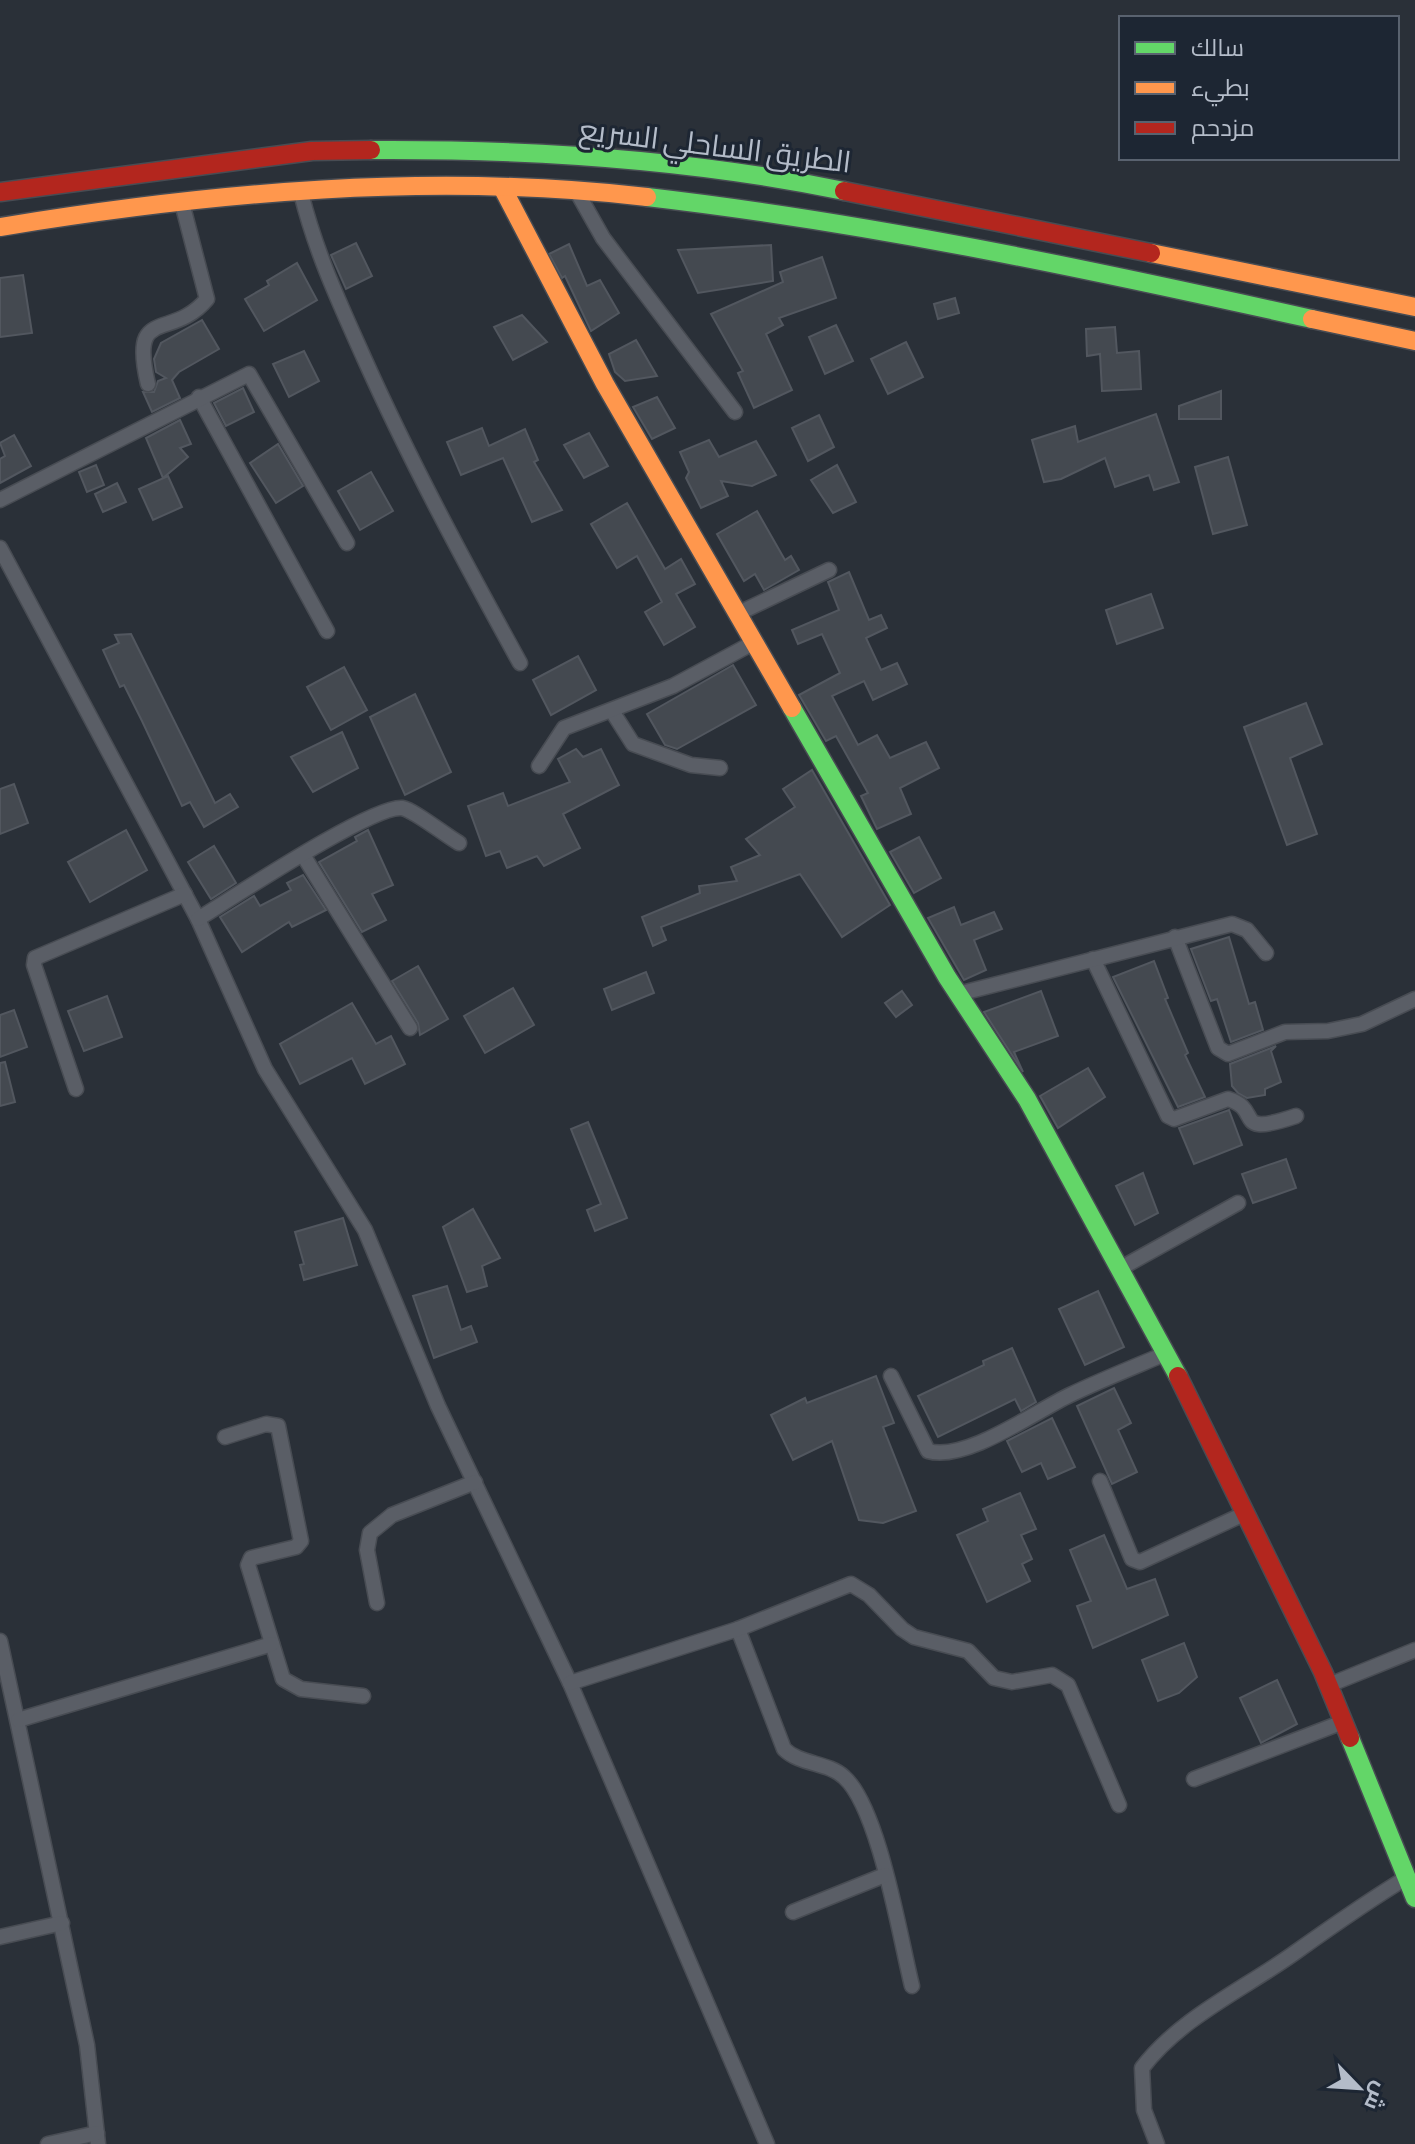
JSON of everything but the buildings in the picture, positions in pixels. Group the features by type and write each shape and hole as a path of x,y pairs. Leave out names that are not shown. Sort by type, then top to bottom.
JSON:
{"main road":[{"name":"الطريق الساحلي السريع","path":"0,192 312,151 401,150 609,158 793,180 1415,307"},
{"name":"الطريق الساحلي السريع","path":"0,227 182,203 401,186 577,192 740,207 846,224 1415,341"},
{"path":"503,189 541,268 753,643 958,994 995,1055 1027,1099 1167,1353 1329,1685 1415,1898"}],"street":[{"path":"577,192 603,238 735,412"},
{"path":"301,193 314,246 388,410 447,530 520,663"},
{"path":"148,384 140,350 146,336 207,299 182,203"},
{"path":"0,500 245,374 253,376 347,543"},
{"path":"199,397 327,631"},
{"path":"0,548 198,919 265,1069 365,1230 438,1406 570,1683 767,2144"},
{"path":"737,614 829,570"},
{"path":"539,766 564,728 673,686 753,643"},
{"path":"612,711 633,744 691,765 720,768"},
{"path":"198,919 341,832 397,807 408,810 459,843"},
{"path":"303,855 410,1028"},
{"path":"76,1089 34,965 35,958 185,894"},
{"path":"958,994 1232,924 1247,930 1266,953"},
{"path":"1175,937 1218,1048 1228,1054 1285,1032 1328,1031 1362,1024 1415,999"},
{"path":"1093,959 1168,1116 1174,1119 1228,1099 1235,1101 1249,1122 1257,1126 1296,1116"},
{"path":"1121,1268 1238,1203"},
{"path":"891,1376 928,1451 940,1454 984,1441 1069,1396 1167,1353"},
{"path":"225,1437 266,1424 278,1426 302,1535 296,1547 255,1556 248,1565 283,1679 301,1689 363,1696"},
{"path":"1100,1481 1132,1559 1140,1562 1158,1557 1246,1513"},
{"path":"377,1603 367,1550 370,1533 392,1515 475,1482"},
{"path":"570,1683 738,1629 851,1584 869,1595 914,1637 968,1651 994,1678 1012,1682 1052,1675 1068,1685 1119,1805"},
{"path":"738,1629 784,1749 795,1757 843,1776 853,1788 874,1834 912,1986"},
{"path":"0,1641 87,2045 98,2138 48,2144"},
{"path":"18,1720 272,1644"},
{"path":"1329,1685 1415,1650"},
{"path":"1194,1779 1343,1722"},
{"path":"793,1912 885,1875"},
{"path":"1157,2144 1144,2110 1142,2068 1162,2041 1295,1953 1340,1917 1406,1878"},
{"path":"0,1937 62,1923"}],"traffic: fast":[{"path":"371,150 489,151 609,158 727,171 844,191"},
{"path":"647,197 898,234 1312,319"},
{"path":"792,708 947,977 1027,1099 1178,1376"},
{"path":"1350,1738 1415,1898"}],"traffic: slow":[{"path":"0,227 161,204 404,186 485,186 647,197"},
{"path":"503,189 605,384 792,708"},
{"path":"1151,253 1415,307"},
{"path":"1312,319 1415,341"}],"traffic: jam":[{"path":"0,192 312,151 371,150"},
{"path":"844,191 1151,253"},
{"path":"1178,1376 1323,1672 1350,1738"}]}
